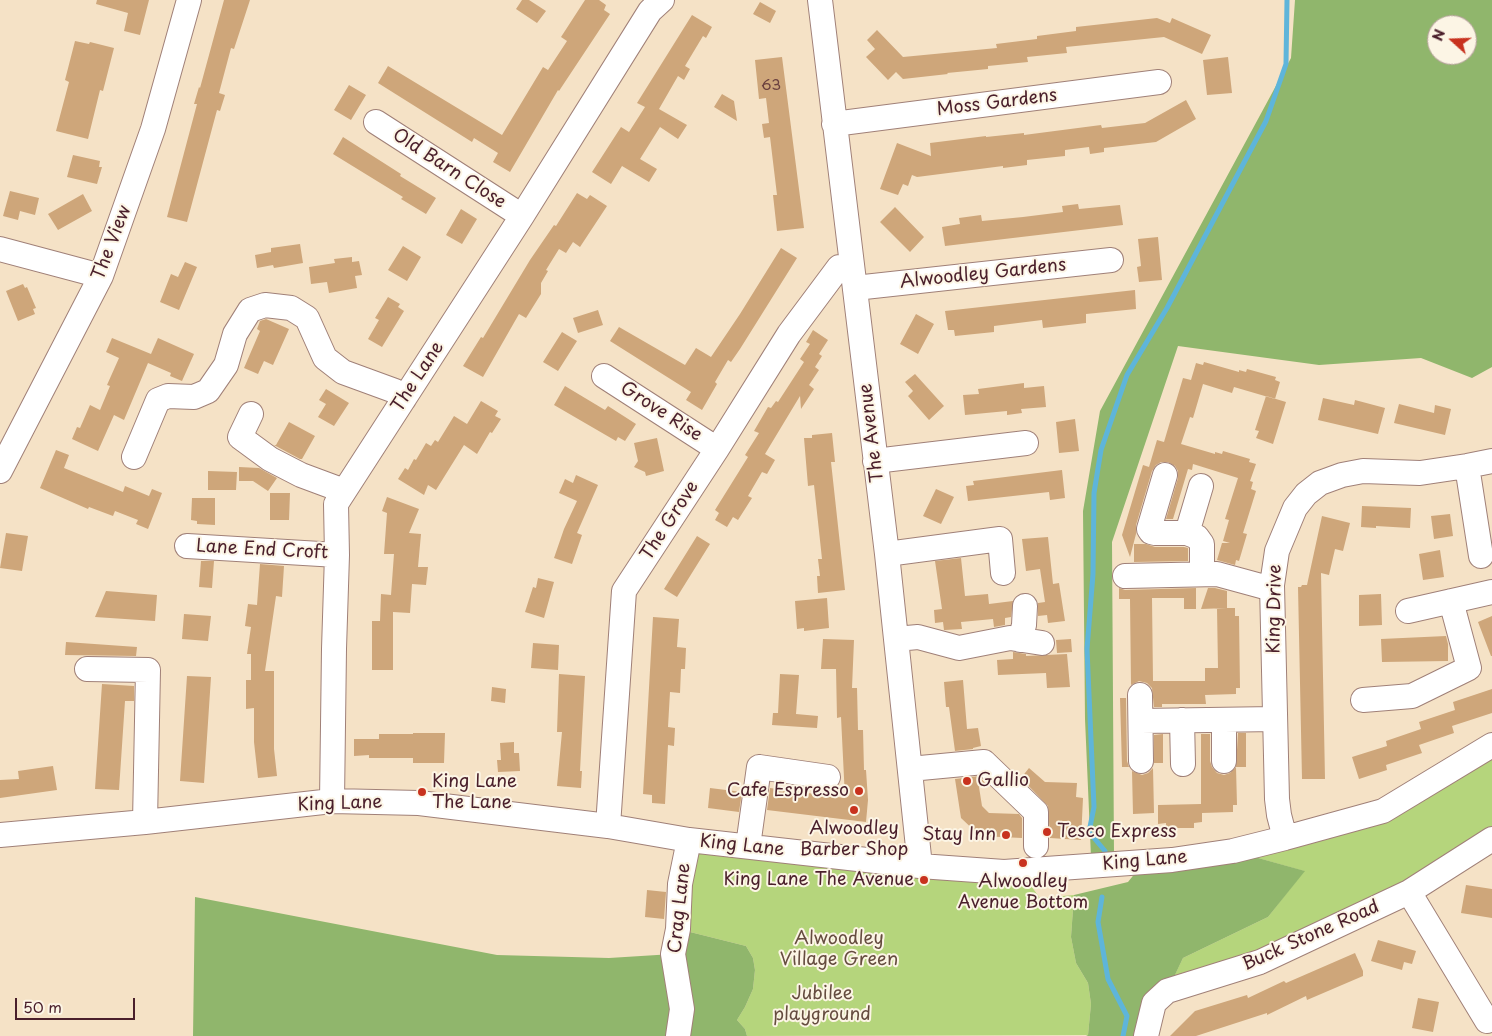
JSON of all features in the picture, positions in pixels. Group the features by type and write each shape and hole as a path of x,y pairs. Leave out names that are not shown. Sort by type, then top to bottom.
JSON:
{"street":[{"name":"The View","path":"0,471 101,276 153,129 189,0"},
{"name":"The Lane","path":"332,801 337,554 336,504 522,216 650,11 662,0"},
{"name":"The Avenue","path":"820,0 887,554 920,866"},
{"name":"Moss Gardens","path":"834,124 1159,82"},
{"name":"Old Barn Close","path":"376,122 522,216"},
{"path":"0,249 101,276"},
{"name":"Alwoodley Gardens","path":"855,288 1111,260"},
{"name":"The Grove","path":"608,826 624,591 717,449 789,334 839,267 852,265"},
{"path":"134,457 158,400 168,396 194,397 208,391 226,365 235,334 250,310 266,305 291,308 307,318 325,358 343,372 395,391 404,399"},
{"name":"Grove Rise","path":"604,376 717,449"},
{"path":"251,414 240,437 270,459 301,475 344,491"},
{"path":"875,461 1026,443"},
{"name":"King Drive","path":"1285,838 1279,816 1277,798 1272,589 1277,551 1285,528 1295,508 1306,494 1320,483 1342,475 1363,471 1420,473 1492,461"},
{"path":"1467,466 1481,556"},
{"path":"1165,475 1149,529 1155,533 1187,533 1197,537 1202,544 1202,574"},
{"path":"1187,533 1201,486"},
{"path":"887,554 1000,538 1004,573"},
{"name":"Lane End Croft","path":"187,546 337,554"},
{"path":"1125,576 1217,574 1272,589"},
{"path":"1408,611 1492,592"},
{"path":"1362,700 1412,696 1470,668 1451,601"},
{"path":"896,639 918,637 959,648 1010,638 1031,642 1024,625 1025,606"},
{"path":"87,669 148,670 145,822"},
{"path":"1140,695 1141,761"},
{"path":"1141,721 1275,719"},
{"path":"1182,720 1183,764"},
{"path":"1224,720 1224,761"},
{"name":"King Lane","path":"0,835 145,822 332,801 419,803 608,826 689,840 920,866 1004,872 1172,860 1233,851 1285,838 1383,811 1492,745"},
{"path":"910,769 984,762 1036,812 1036,846"},
{"path":"748,846 759,767 828,777"},
{"name":"Buck Stone Road","path":"1146,1036 1154,1003 1167,991 1260,962 1409,892 1492,839"},
{"path":"689,840 686,873 691,878"},
{"name":"Crag Lane","path":"678,1036 682,1009 673,954 678,929 680,884 689,840"},
{"path":"1409,892 1484,1025"}],"green space":[{"path":"1295,0 1492,0 1492,367 1472,378 1421,358 1319,365 1178,346 1112,542 1114,855 1091,857 1085,719 1083,511 1100,411 1291,58"},
{"path":"1492,745 1492,839 1409,892 1167,991 1183,958 1268,917 1304,871 1233,851 1383,811"},
{"name":"Alwoodley Village Green","path":"686,839 1028,882 1040,898 1074,895 1071,937 1076,963 1088,983 1091,1004 1088,1035 747,1036 745,1029 737,1020 753,989 755,970 753,958 746,946 678,929"},
{"path":"1233,851 1305,871 1268,917 1183,958 1146,1036 1086,1036 1088,1035 1091,1004 1088,983 1076,963 1071,937 1074,895 1128,882 1144,862"},
{"path":"195,897 497,955 609,958 673,954 678,929 746,946 753,958 755,970 753,989 737,1020 745,1029 747,1036 193,1036"}],"building":[{"path":"97,0 149,0 140,35 124,31 128,13 96,4"},
{"path":"224,0 250,0 234,49 231,48 219,93 225,95 220,111 217,110 187,222 167,217 197,104 194,104"},
{"path":"522,0 529,0 546,11 537,23 516,9"},
{"path":"585,0 599,0 606,5 604,10 610,14 558,90 510,172 493,162 498,153 474,138 472,142 378,83 388,66 502,135 543,67 548,70 567,41 561,37"},
{"path":"760,2 776,11 770,23 753,14"},
{"path":"692,15 712,27 706,38 703,36 685,66 690,69 684,80 678,76 659,109 687,125 678,139 660,127 640,159 657,169 649,182 622,166 611,184 592,172 621,127 629,132 645,107 637,103"},
{"path":"1157,18 1170,23 1172,18 1211,35 1202,54 1164,37 1066,47 1067,53 1027,57 1028,62 988,66 988,69 903,79 896,72 888,80 866,57 875,49 867,40 877,30 903,57 997,48 996,44 1037,39 1037,36 1076,31 1076,27"},
{"path":"75,41 89,44 90,42 114,48 103,91 100,90 88,139 56,131 69,82 65,80"},
{"path":"782,57 804,228 777,231 773,195 777,195 770,137 764,138 762,124 769,123 766,98 759,99 755,60"},
{"path":"1228,57 1232,93 1207,95 1203,60"},
{"path":"349,85 366,95 351,120 334,110"},
{"path":"722,94 734,101 737,121 714,107"},
{"path":"1186,100 1196,119 1156,142 1104,148 1104,152 1090,154 1089,147 1065,150 1065,156 1027,160 1027,165 1003,168 1003,166 917,177 912,175 908,186 903,184 898,195 880,189 897,143 931,156 930,143 986,136 1024,133 1024,135 1101,125 1102,128 1145,123"},
{"path":"343,137 436,198 426,214 401,199 403,197 333,154"},
{"path":"73,155 100,161 99,167 102,167 97,184 67,177"},
{"path":"10,191 39,198 35,215 20,211 18,220 3,216"},
{"path":"577,193 587,199 590,195 607,206 580,247 573,242 566,253 559,249 546,270 548,271 541,283 541,294 526,318 519,314 483,377 463,366 481,337 483,338 530,260 554,225 556,226"},
{"path":"83,194 92,211 58,230 48,214"},
{"path":"1078,204 1079,209 1120,205 1123,225 945,246 942,227 960,224 959,218 981,215 982,221 1023,217 1063,212 1062,206"},
{"path":"895,207 924,237 910,252 880,222"},
{"path":"461,209 477,219 462,244 446,235"},
{"path":"1158,237 1162,280 1139,282 1137,267 1141,266 1138,239"},
{"path":"300,244 303,263 274,268 273,265 257,268 255,255 271,252 271,248"},
{"path":"403,246 421,257 407,281 388,270"},
{"path":"781,248 797,258 740,349 731,362 728,360 702,410 686,400 691,392 610,341 619,327 685,365 696,348 711,357"},
{"path":"352,257 352,262 359,261 362,275 355,276 357,288 329,293 327,282 311,284 309,267 335,263 334,259"},
{"path":"185,262 197,267 179,310 160,302 171,274 178,277"},
{"path":"23,284 25,288 27,287 36,308 33,309 35,314 18,321 6,291"},
{"path":"1135,290 1136,309 1086,314 1086,323 1043,328 1042,320 994,326 994,332 955,336 954,330 948,330 945,311"},
{"path":"388,297 400,304 398,307 404,311 382,347 368,339 379,320 375,318"},
{"path":"598,310 603,325 578,333 573,318"},
{"path":"916,314 934,324 918,354 900,344"},
{"path":"266,319 289,329 273,365 264,361 258,374 244,368 260,331 257,329 260,321"},
{"path":"813,330 828,340 819,354 822,356 815,367 819,370 809,385 814,389 801,409 800,396 765,454 775,460 767,474 762,472 748,496 752,498 738,520 733,517 727,527 715,520 719,513 715,510 748,457 745,455 759,433 754,431 768,407 771,408 776,401 778,402 804,362 800,359 810,344 806,342"},
{"path":"562,332 577,341 558,371 543,362"},
{"path":"112,338 151,354 158,338 194,354 182,381 170,376 171,373 148,363 124,420 114,415 98,451 72,439 77,427 80,428 90,405 100,410 110,386 107,385 119,358 106,352"},
{"path":"1204,362 1239,372 1239,370 1246,372 1247,369 1276,377 1275,380 1280,382 1275,399 1234,387 1232,393 1203,384 1193,418 1190,417 1181,444 1215,454 1215,452 1222,454 1223,451 1250,459 1249,462 1256,464 1250,481 1253,482 1251,489 1256,491 1243,533 1247,534 1239,561 1236,560 1235,565 1217,560 1222,543 1230,543 1223,541 1229,520 1225,519 1238,478 1193,464 1192,470 1188,469 1173,519 1166,519 1178,478 1178,471 1175,466 1168,462 1161,462 1152,471 1136,525 1136,534 1130,557 1122,535 1143,465 1149,467 1157,440 1164,442 1183,378 1191,380 1196,363 1203,365"},
{"path":"915,374 944,406 929,420 908,396 913,391 905,382"},
{"path":"1024,383 1024,388 1044,386 1046,407 1021,409 1022,413 1007,415 1007,411 965,415 963,395 979,394 978,389"},
{"path":"565,386 605,410 608,406 636,424 625,441 618,437 616,441 554,405"},
{"path":"326,389 349,403 334,426 318,417 326,404 319,400"},
{"path":"1266,396 1286,402 1273,444 1256,438 1259,431 1255,430"},
{"path":"1323,398 1354,405 1355,400 1385,408 1378,434 1318,420"},
{"path":"481,401 498,411 495,416 501,419 492,433 490,432 477,454 464,445 436,490 428,485 424,495 398,479 405,468 408,470 414,459 416,460 426,443 431,446 435,440 438,442 454,416 467,424"},
{"path":"1399,404 1434,413 1435,405 1451,409 1445,435 1394,423"},
{"path":"1075,419 1079,451 1059,453 1056,422"},
{"path":"289,422 315,436 302,459 274,445 276,445"},
{"path":"832,433 835,462 831,462 845,590 818,593 817,576 820,576 818,559 822,559 814,485 808,486 804,438 812,438 812,435"},
{"path":"657,438 664,471 646,476 645,472 634,467 638,461 634,443"},
{"path":"56,450 69,455 64,468 123,492 125,486 149,496 152,489 162,493 148,529 136,524 138,520 115,511 113,516 89,507 88,509 40,488"},
{"path":"239,467 259,468 277,478 268,491 253,481 239,481"},
{"path":"1062,470 1065,498 1050,500 1049,492 968,501 966,486 974,485 973,481"},
{"path":"208,471 237,472 236,490 208,490"},
{"path":"576,475 598,485 577,533 582,535 572,564 554,558 564,529 577,501 559,493 565,479 573,483"},
{"path":"936,489 954,497 941,524 923,516"},
{"path":"270,493 290,493 289,520 270,520"},
{"path":"387,497 419,509 409,533 421,534 418,567 428,567 426,585 412,584 410,613 393,612 393,670 372,670 372,621 380,621 381,594 391,595 394,554 384,554 387,513 382,511"},
{"path":"192,498 215,498 215,525 197,524 197,521 191,520"},
{"path":"1362,506 1411,508 1410,528 1361,527"},
{"path":"1450,514 1453,536 1434,539 1431,516"},
{"path":"1322,516 1350,523 1343,551 1335,549 1329,575 1321,573 1325,779 1302,779 1298,587 1307,585"},
{"path":"6,533 28,536 22,571 0,568"},
{"path":"697,536 710,544 677,597 664,589"},
{"path":"1048,537 1053,584 1059,583 1065,621 1048,623 1047,615 1038,616 1038,603 1045,602 1040,569 1026,571 1022,539"},
{"path":"1134,544 1188,548 1188,561 1134,562"},
{"path":"1440,550 1444,577 1423,580 1419,554"},
{"path":"961,558 965,596 988,594 989,604 1013,601 1011,617 1005,618 1005,625 994,627 993,619 961,622 962,629 944,630 943,622 935,623 934,610 942,609 935,561"},
{"path":"201,561 214,561 212,588 199,587"},
{"path":"260,564 284,566 282,597 276,596 265,671 274,671 274,749 277,776 258,778 254,742 254,708 246,709 246,680 251,680 251,654 247,654 251,627 245,626 248,604 257,605"},
{"path":"538,578 554,582 544,618 525,612 533,587 536,588"},
{"path":"1119,588 1125,590 1196,588 1196,609 1184,609 1184,598 1152,598 1153,681 1205,681 1205,668 1218,668 1217,608 1235,608 1235,616 1239,616 1240,688 1236,688 1236,694 1205,695 1206,704 1162,704 1162,707 1154,707 1152,688 1147,683 1139,681 1131,685 1130,599 1119,599"},
{"path":"1208,588 1227,591 1227,608 1201,609"},
{"path":"106,591 157,595 155,621 95,617"},
{"path":"1381,594 1382,625 1359,626 1359,595"},
{"path":"827,598 829,628 804,631 804,628 797,629 795,601"},
{"path":"184,614 211,616 208,641 182,639"},
{"path":"1492,616 1492,656 1491,656 1478,622"},
{"path":"653,617 679,619 677,647 686,648 685,669 681,669 680,693 670,692 668,727 675,728 674,746 668,745 665,804 652,803 652,795 643,794"},
{"path":"1446,636 1448,661 1382,662 1381,639"},
{"path":"823,639 854,640 852,688 857,688 858,730 863,730 864,770 866,770 868,800 866,822 767,810 770,788 845,798 841,717 837,718 836,669 821,669"},
{"path":"1071,639 1072,652 1057,653 1056,640"},
{"path":"66,642 137,647 136,656 65,655"},
{"path":"533,643 559,645 558,670 531,668"},
{"path":"1013,652 1026,654 1026,656 1067,654 1070,687 1047,688 1046,673 998,675 997,660 1013,659"},
{"path":"559,674 585,676 580,771 582,771 581,788 557,786 562,732 557,732"},
{"path":"780,674 799,675 796,714 818,716 817,728 772,725 773,713 778,713"},
{"path":"187,676 211,677 204,783 180,781"},
{"path":"963,680 967,729 978,728 981,746 955,751 949,707 946,707 944,682"},
{"path":"102,684 134,686 134,701 125,701 119,790 95,789"},
{"path":"492,687 506,689 505,703 491,701"},
{"path":"1492,689 1492,713 1452,726 1454,733 1419,745 1422,753 1386,765 1387,770 1359,779 1352,757 1387,746 1386,741 1421,729 1419,722 1455,710 1453,702"},
{"path":"1120,698 1126,698 1127,761 1129,767 1122,767"},
{"path":"445,733 444,763 413,763 413,758 369,758 369,755 354,756 354,739 379,739 379,734"},
{"path":"1238,733 1246,733 1246,767 1236,767"},
{"path":"1163,734 1163,763 1154,763 1154,735"},
{"path":"1201,734 1210,734 1210,761 1217,773 1224,775 1230,773 1236,767 1237,805 1233,805 1233,812 1202,813 1202,822 1194,823 1194,828 1166,828 1166,823 1158,824 1158,805 1201,804"},
{"path":"514,742 514,753 519,753 520,771 498,772 497,760 501,760 500,743"},
{"path":"53,766 57,790 0,798 0,780 19,779 18,771"},
{"path":"1029,768 1045,782 1077,783 1076,797 1083,798 1081,840 1050,838 1048,806 1021,778"},
{"path":"1153,768 1154,813 1133,814 1132,771 1142,775 1148,773"},
{"path":"979,776 987,785 979,787 982,806 989,813 1019,814 1022,818 1022,838 980,836 961,818 955,779"},
{"path":"710,788 742,792 739,812 708,808"},
{"path":"1466,885 1492,889 1492,918 1461,913"},
{"path":"647,890 666,892 664,919 645,917"},
{"path":"1378,940 1416,951 1412,964 1404,962 1402,970 1371,961"},
{"path":"1355,953 1363,971 1363,976 1307,1000 1306,996 1267,1015 1267,1013 1196,1036 1170,1036 1195,1011 1247,995 1248,998 1284,981 1286,983"},
{"path":"1418,998 1439,1002 1433,1032 1412,1028"}],"waterway":[{"path":"1105,851 1089,832 1094,807 1087,649 1093,574 1094,493 1101,450 1127,375 1167,308 1266,121 1286,64 1287,0"},
{"path":"1102,897 1098,922 1108,979 1127,1016 1123,1036"}],"place":[{"name":"Gallio","path":"967,781"},
{"name":"Cafe Espresso","path":"859,791"},
{"name":"King Lane The Lane","path":"422,792"},
{"name":"Alwoodley Barber Shop","path":"854,810"},
{"name":"Tesco Express","path":"1047,832"},
{"name":"Stay Inn","path":"1006,835"},
{"name":"Alwoodley Avenue Bottom","path":"1023,863"},
{"name":"King Lane The Avenue","path":"924,880"}],"park label":[{"name":"Jubilee playground","path":"822,1004"}]}
